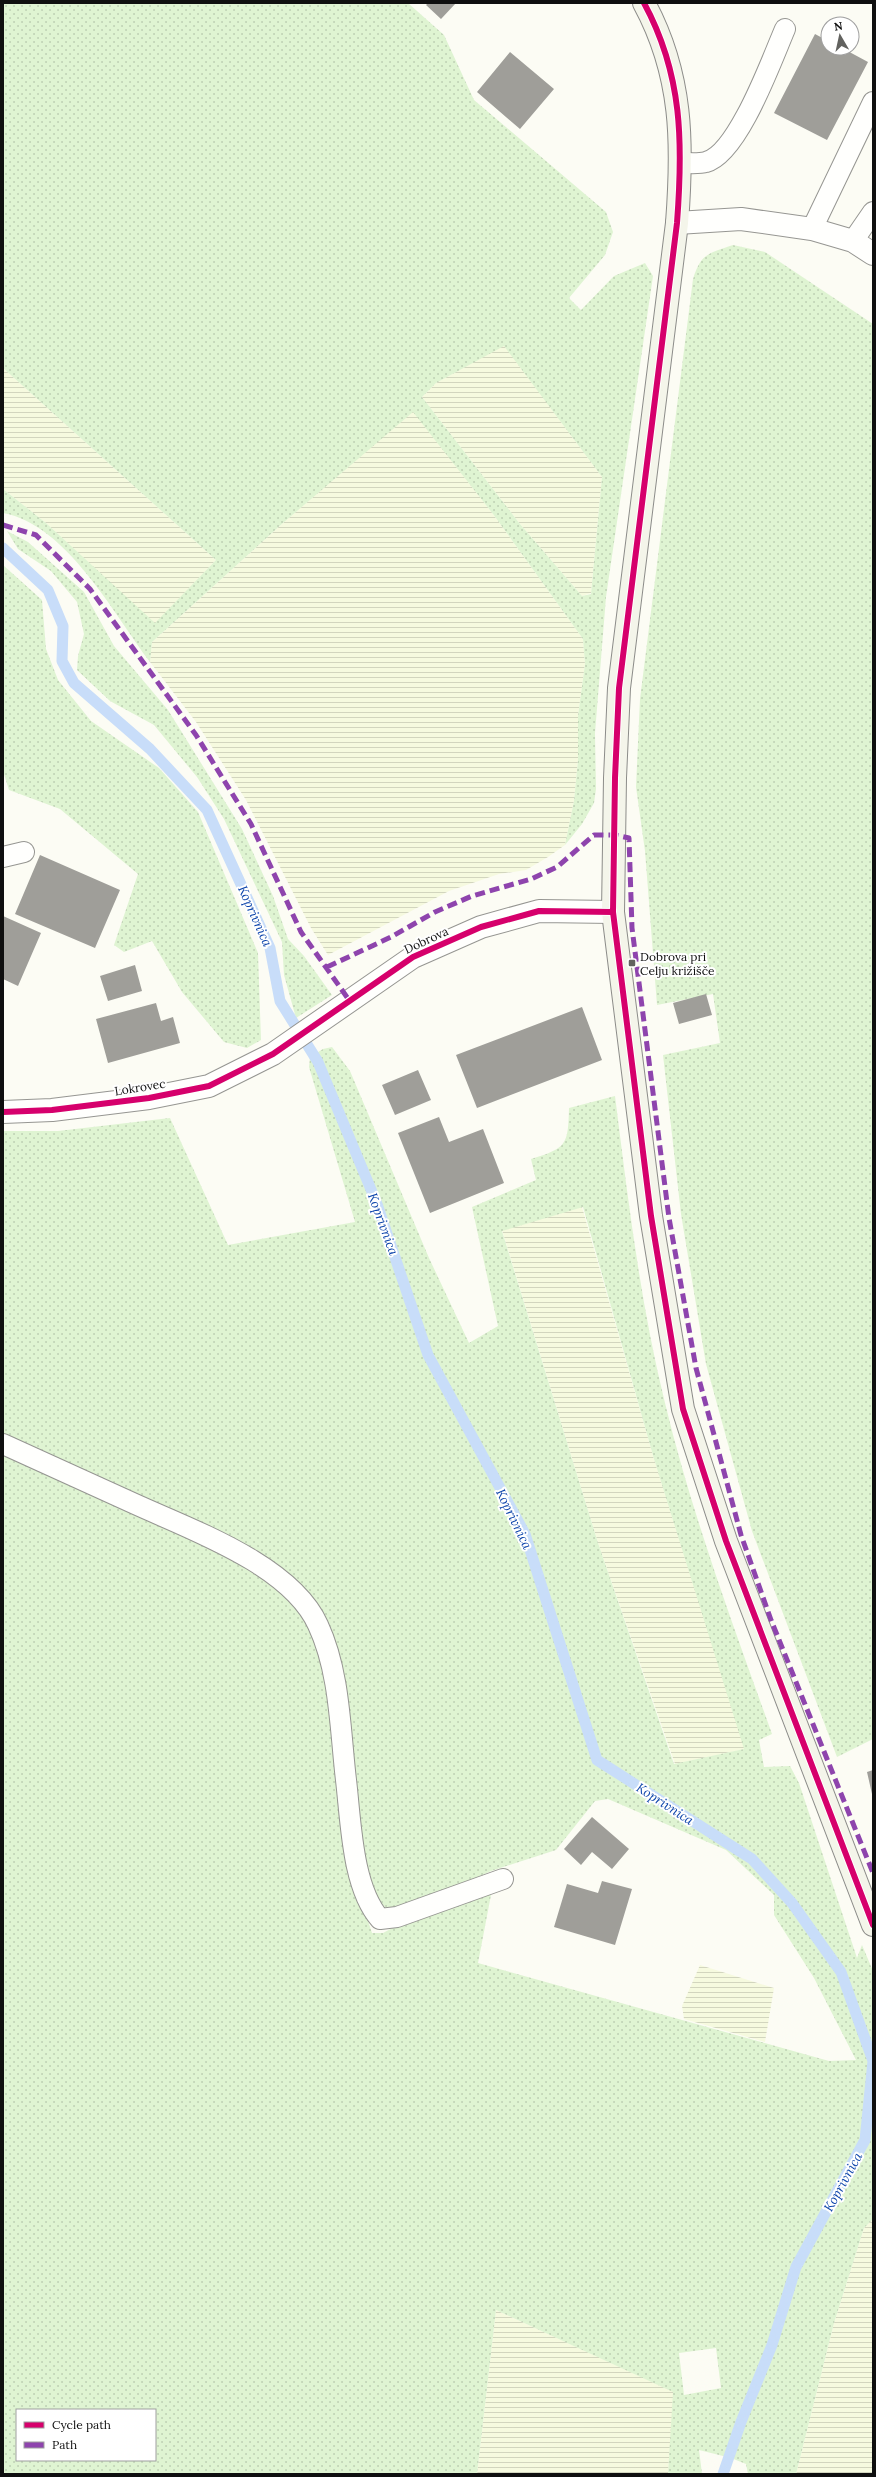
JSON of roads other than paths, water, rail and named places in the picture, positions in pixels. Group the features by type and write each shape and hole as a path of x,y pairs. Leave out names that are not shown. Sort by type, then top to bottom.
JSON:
{"street":[{"path":"644,3 657,27 676,90 682,163 677,223 619,688 614,778 613,912 651,1216 683,1409 726,1542 873,1925"},
{"path":"677,223 741,219 812,229 853,241 873,254"},
{"name":"Dobrova","path":"273,1054 413,957 482,927 540,911 613,912"},
{"name":"Lokrovec","path":"3,1112 52,1110 149,1098 209,1086 273,1054"}],"lane":[{"path":"682,163 707,162 730,145 750,107 785,29"},
{"path":"812,229 873,102"},
{"path":"853,241 873,212"},
{"path":"3,857 24,852"},
{"path":"3,1444 236,1551 282,1581 306,1605 317,1624 332,1665 355,1855 371,1910 380,1920 397,1917 503,1879"}],"waterway":[{"name":"Koprivnica","path":"3,548 48,590 63,626 62,661 74,683 150,749 207,810 270,948 280,1001 318,1062 377,1204 428,1355 525,1534 597,1760 752,1859 792,1903 841,1972 873,2061 865,2140 796,2267 772,2345 741,2422 723,2474"}],"place":[{"name":"Dobrova pri Celju križišče","path":"632,963"}]}
